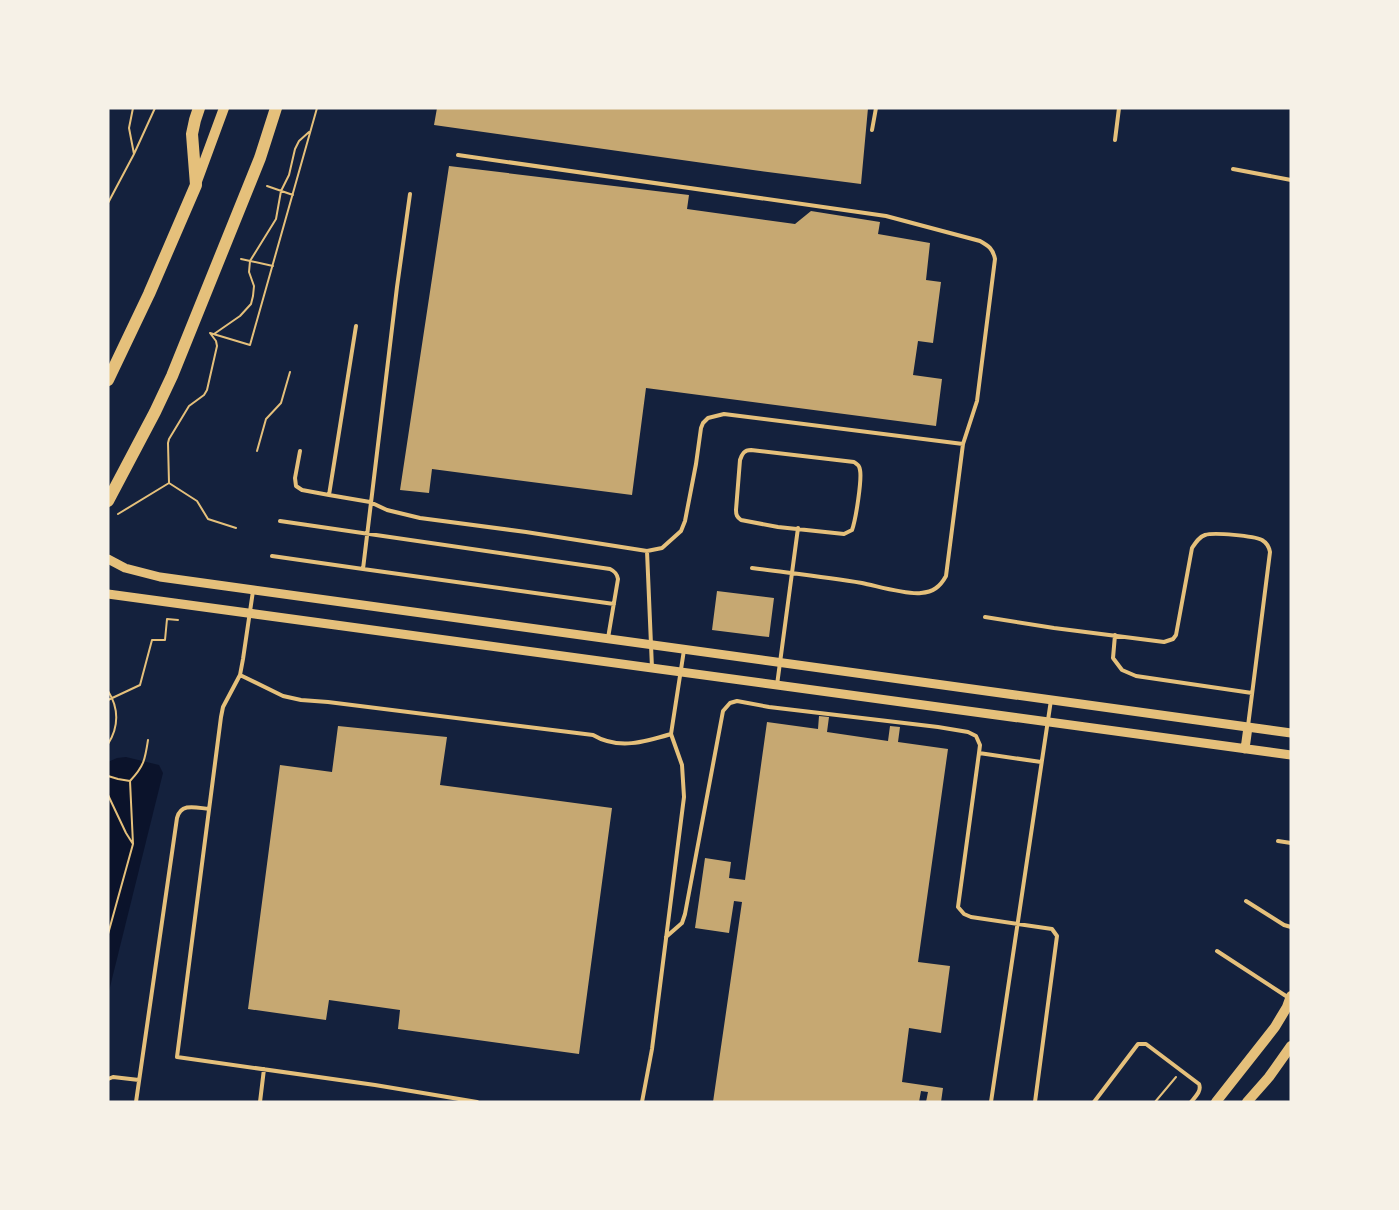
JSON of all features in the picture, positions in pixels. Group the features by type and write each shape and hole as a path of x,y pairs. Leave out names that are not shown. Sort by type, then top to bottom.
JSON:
{"highway":[{"path":"108,380 149,294 196,185 192,134 199,108"},
{"path":"108,501 172,376 252,178 276,108"}],"main road":[{"path":"196,185 224,108"},
{"path":"1216,1102 1275,1027 1291,997"},
{"path":"1247,1102 1269,1077 1291,1046"}],"street":[{"path":"108,559 125,568 160,577 1291,733"},
{"path":"108,594 1291,755"},
{"path":"1245,749 1248,727"}],"lane":[{"path":"872,129 876,108"},
{"path":"1115,140 1119,108"},
{"path":"458,155 885,216 980,242 993,250 995,258 977,400 963,444 946,576 942,583 936,589 917,594 862,583 752,568"},
{"path":"1233,169 1291,180"},
{"path":"363,569 410,194"},
{"path":"329,495 356,326"},
{"path":"300,451 295,478 296,486 302,490 370,502 387,510 420,518 648,551 662,548 681,531 696,464 698,438 703,423 708,418 724,414 963,444"},
{"path":"751,450 854,462 860,467 856,517 851,531 844,534 798,528 741,520 736,515 740,460 743,453 751,450"},
{"path":"280,521 610,569 614,571 618,579 608,638"},
{"path":"777,686 798,528"},
{"path":"985,617 1164,642 1173,639 1176,634 1192,548 1197,540 1207,534 1246,536 1264,541 1270,552 1248,727"},
{"path":"648,551 652,669"},
{"path":"272,555 614,604"},
{"path":"254,590 240,675 223,707 221,717 177,1057 375,1084 477,1102"},
{"path":"1115,635 1113,658 1122,670 1136,676 1252,693"},
{"path":"642,1102 652,1049 684,797 682,765 671,734 684,649"},
{"path":"240,675 283,696 301,700 593,735 601,740 626,744 649,741 671,734"},
{"path":"991,1102 1051,699"},
{"path":"666,937 682,923 685,914 723,711 730,703 737,701 968,732 976,736 980,753 958,907 964,914 971,917 1053,929 1057,936 1035,1102"},
{"path":"980,753 1041,762"},
{"path":"136,1102 178,812 187,807 209,809"},
{"path":"1278,841 1291,843"},
{"path":"1246,901 1291,927"},
{"path":"1217,951 1291,997"},
{"path":"1094,1102 1138,1044 1146,1044 1199,1084 1200,1087 1191,1102"},
{"path":"260,1102 264,1069"},
{"path":"108,1079 112,1077 139,1080"}],"path":[{"path":"133,108 129,128 134,154"},
{"path":"108,203 155,108"},
{"path":"214,334 250,345 317,108"},
{"path":"169,483 168,443 189,406 207,390 217,346 210,333 214,334 240,316 251,304 254,286 249,272 250,261 276,219 281,191 290,175 295,149 299,141 310,131"},
{"path":"267,186 293,195"},
{"path":"241,259 273,266"},
{"path":"256,452 266,419 281,404 290,372"},
{"path":"118,514 169,483"},
{"path":"169,483 198,501 208,519 236,528"},
{"path":"108,700 141,684 152,640 165,640 167,619 178,620"},
{"path":"108,691 116,710 113,736 108,744"},
{"path":"108,934 134,844 130,781 140,770 146,758 148,740"},
{"path":"108,776 130,781"},
{"path":"108,795 126,833 134,844"},
{"path":"1155,1102 1181,1070"}],"water":[{"path":"126,757 159,765 163,773 108,995 108,762"}],"building":[{"path":"437,108 868,108 861,184 434,125"},
{"path":"449,166 689,195 687,209 795,224 811,211 880,222 878,234 930,243 926,280 941,282 933,343 918,341 913,375 942,379 936,426 646,388 632,495 432,469 429,493 400,490"},
{"path":"717,591 774,598 769,637 712,630"},
{"path":"819,716 829,717 827,732 888,741 890,726 900,727 898,742 948,749 918,962 950,966 941,1033 909,1028 902,1082 943,1088 941,1102 926,1102 928,1092 921,1091 919,1102 713,1102 742,902 734,901 729,933 695,928 705,858 731,862 729,878 745,880 767,722 818,729"},
{"path":"338,726 447,737 440,785 612,808 579,1054 398,1029 400,1010 329,1000 326,1020 248,1009 280,765 332,772"}]}
